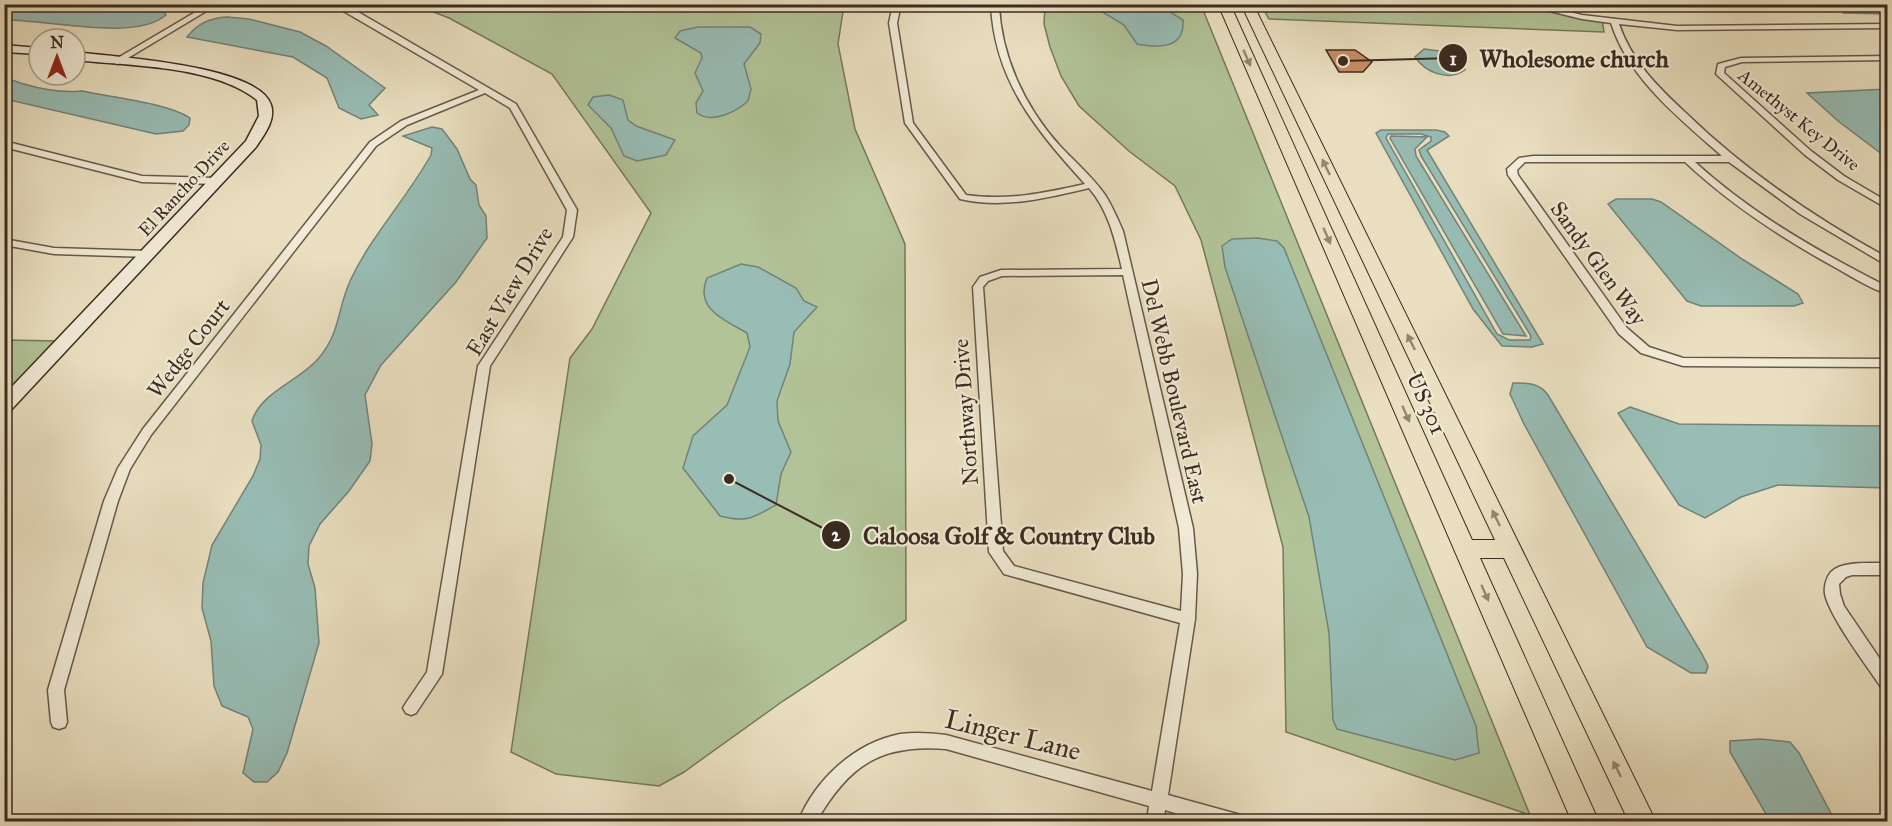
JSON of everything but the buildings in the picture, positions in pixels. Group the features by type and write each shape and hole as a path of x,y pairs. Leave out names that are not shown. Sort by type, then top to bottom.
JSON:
{"main road":[{"name":"US 301","path":"1224,4 1586,822"},
{"name":"US 301","path":"1247,4 1643,822"},
{"path":"1465,549 1511,549"}],"street":[{"path":"87,58 115,62 215,4"},
{"name":"East View Drive","path":"333,4 343,7 513,106 572,210 568,237 484,366 434,674 411,708"},
{"path":"897,4 893,23 909,123 963,197 978,200 1025,200 1091,185"},
{"name":"Del Webb Boulevard East","path":"995,4 996,30 1010,73 1028,110 1053,143 1091,185 1108,208 1118,231 1186,528 1190,574 1188,619 1155,822"},
{"path":"1524,4 1615,22 1677,28 1887,26"},
{"path":"1615,22 1621,43 1638,72 1728,159 1785,202 1887,264"},
{"path":"1877,26 1887,33"},
{"path":"4,48 27,50"},
{"name":"Amethyst Key Drive","path":"1887,58 1741,60 1721,66 1720,74 1808,153 1841,178 1887,206"},
{"name":"El Rancho Drive","path":"4,407 217,181 263,128 266,110 262,98 243,84 230,79 115,62"},
{"name":"Wedge Court","path":"59,722 56,690 111,501 124,468 147,432 373,144 404,123 485,90"},
{"path":"4,144 142,179 217,181"},
{"name":"Sandy Glen Way","path":"1728,159 1533,159 1522,160 1512,169 1513,176 1623,331 1644,351 1683,362 1887,363"},
{"path":"1687,159 1713,182 1765,219 1887,291"},
{"path":"4,242 54,251 149,254"},
{"name":"Northway Drive","path":"1128,273 1001,273 984,279 978,287 996,552 1009,570 1188,619"},
{"path":"1887,569 1847,570 1838,573 1831,585 1832,596 1838,609 1887,685"},
{"name":"Linger Lane","path":"806,822 831,781 855,760 886,746 919,739 946,742 1158,798 1237,822"}],"green space":[{"path":"1299,4 1530,5 1602,19 1604,32 1269,19 1261,5 1291,7"},
{"path":"416,5 844,5 838,44 855,129 905,244 906,620 783,701 684,772 659,786 556,774 511,752 570,358 592,329 651,213 552,74 449,18"},
{"path":"1045,5 1201,5 1530,815 1286,732 1283,547 1201,240 1175,186 1130,152 1079,106 1061,76 1050,47 1044,24"},
{"path":"5,340 56,341 5,394"}],"water":[{"path":"1101,5 1159,5 1183,20 1180,37 1162,46 1137,44 1124,25 1101,11"},
{"path":"1841,5 1887,5 1887,14 1843,13"},
{"path":"5,8 131,8 164,12 166,15 152,23 133,27 89,27 5,20"},
{"path":"227,17 249,19 300,32 326,46 385,88 369,105 378,115 361,119 339,108 327,78 293,57 187,37 205,22"},
{"path":"698,27 750,27 761,34 760,43 744,64 751,89 748,101 737,109 717,117 697,113 696,103 703,91 695,73 702,58 701,53 675,38 680,31"},
{"path":"1424,49 1447,52 1462,60 1465,70 1451,75 1431,71 1415,57"},
{"path":"5,80 13,80 27,85 27,87 82,91 154,104 190,118 189,125 183,131 156,134 5,99"},
{"path":"1887,89 1887,158 1838,121 1807,93"},
{"path":"609,95 623,100 628,120 636,126 675,140 666,155 637,161 624,156 611,128 588,105 593,97"},
{"path":"432,127 442,129 457,149 470,179 476,185 479,205 486,216 487,238 456,282 381,365 365,395 372,444 370,461 349,491 320,524 309,546 308,564 315,588 319,643 287,753 278,772 267,782 254,782 243,773 253,729 248,717 222,706 214,686 211,641 202,608 203,583 212,545 253,476 260,459 261,445 252,421 257,411 272,394 310,367 331,340 351,279 359,263 431,155 432,148 403,136"},
{"path":"1381,130 1436,130 1445,132 1449,136 1427,150 1543,344 1532,347 1502,346 1473,309 1376,133","holes":["1388,134 1421,134 1431,137 1431,141 1419,150 1421,156 1531,336 1530,340 1509,340 1497,334 1386,138"]},
{"path":"1391,136 1427,137 1415,149 1416,156 1526,336 1503,334 1390,138"},
{"path":"1616,199 1652,199 1661,202 1742,259 1798,294 1803,303 1794,306 1701,306 1687,301 1608,204"},
{"path":"1258,238 1277,241 1284,248 1476,726 1479,753 1455,760 1337,729 1333,720 1329,633 1309,517 1225,267 1222,246 1232,239"},
{"path":"741,264 758,267 796,288 804,301 817,307 794,332 790,364 777,401 778,421 791,452 781,474 776,505 755,516 736,519 720,516 683,468 693,436 727,405 750,347 747,333 721,318 708,306 704,289 707,278"},
{"path":"1513,383 1536,385 1548,395 1702,654 1708,666 1706,673 1691,673 1647,647 1524,424 1510,394"},
{"path":"1630,407 1679,424 1887,426 1887,488 1778,485 1741,497 1705,518 1679,505 1618,413"},
{"path":"1760,739 1790,742 1799,753 1835,821 1770,821 1730,752 1730,741"}],"place":[{"name":"Wholesome church","path":"1343,61"},
{"name":"Caloosa Golf & Country Club","path":"729,479"}]}
